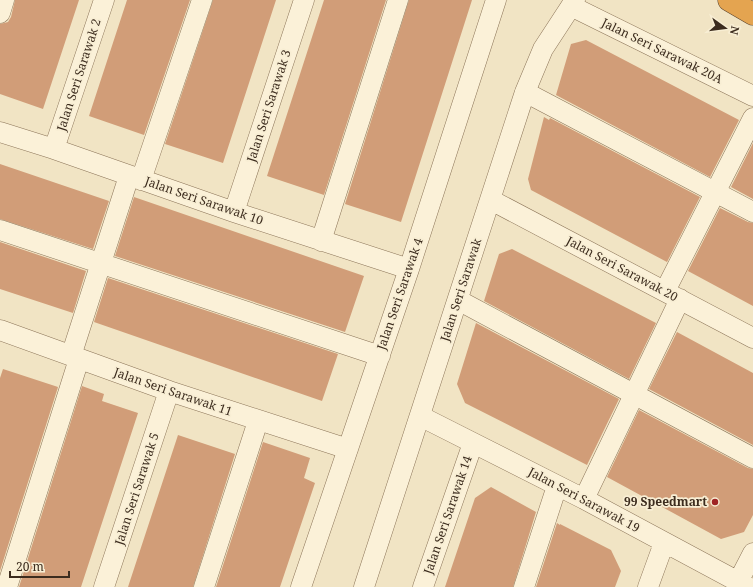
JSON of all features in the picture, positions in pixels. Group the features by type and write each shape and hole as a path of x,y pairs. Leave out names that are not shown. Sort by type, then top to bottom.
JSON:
{"highway":[{"path":"729,0 753,14"}],"street":[{"path":"0,13 4,0"},
{"name":"Jalan Seri Sarawak 2","path":"54,149 104,0"},
{"path":"7,587 75,357 101,263 135,178 202,0"},
{"name":"Jalan Seri Sarawak 3","path":"234,212 304,0"},
{"path":"321,240 398,0"},
{"name":"Jalan Seri Sarawak 4","path":"301,587 409,269 496,0"},
{"name":"Jalan Seri Sarawak","path":"364,587 525,92 543,49 573,3"},
{"name":"Jalan Seri Sarawak 20A","path":"573,3 753,96"},
{"path":"525,92 753,212"},
{"path":"584,499 634,394 715,193 753,118"},
{"name":"Jalan Seri Sarawak 10","path":"0,132 54,149 234,212 409,269"},
{"name":"Jalan Seri Sarawak 20","path":"491,200 753,338"},
{"path":"0,230 380,356"},
{"path":"458,300 753,458"},
{"name":"Jalan Seri Sarawak 11","path":"0,330 169,391 348,449"},
{"name":"Jalan Seri Sarawak 5","path":"104,587 169,391"},
{"name":"Jalan Seri Sarawak 19","path":"420,416 584,499 743,584"},
{"path":"204,587 258,421"},
{"name":"Jalan Seri Sarawak 14","path":"423,587 473,443"},
{"path":"524,587 557,486"},
{"path":"648,587 664,543"},
{"path":"743,584 753,553"}],"building":[{"path":"15,0 79,0 43,109 0,94 0,24 8,22 11,17"},
{"path":"127,0 190,0 144,135 89,116"},
{"path":"213,0 276,0 223,163 165,144"},
{"path":"324,0 386,0 324,195 267,176"},
{"path":"409,0 472,0 401,222 345,204"},
{"path":"586,40 739,120 710,177 556,95 571,44"},
{"path":"544,117 549,120 550,118 700,197 667,262 531,190 528,179"},
{"path":"753,143 753,199 731,187"},
{"path":"0,164 109,201 93,249 0,219"},
{"path":"134,197 364,276 345,332 115,256"},
{"path":"720,208 753,223 753,306 688,271"},
{"path":"0,242 86,271 73,313 0,289"},
{"path":"512,249 656,323 629,379 484,301 499,254"},
{"path":"108,278 338,354 322,401 94,322"},
{"path":"476,323 619,399 587,465 465,403 457,384"},
{"path":"677,332 753,373 753,445 649,389"},
{"path":"3,369 58,387 0,571 0,378"},
{"path":"82,386 104,394 102,401 138,413 81,587 19,587"},
{"path":"639,410 748,468 753,469 753,515 744,532 721,539 607,477"},
{"path":"178,435 235,454 193,587 128,587"},
{"path":"263,442 310,458 304,478 315,483 280,587 216,587"},
{"path":"491,487 536,512 513,587 445,587 475,498"},
{"path":"557,523 611,550 621,571 615,587 536,587"}],"place":[{"name":"99 Speedmart","path":"715,502"}]}
